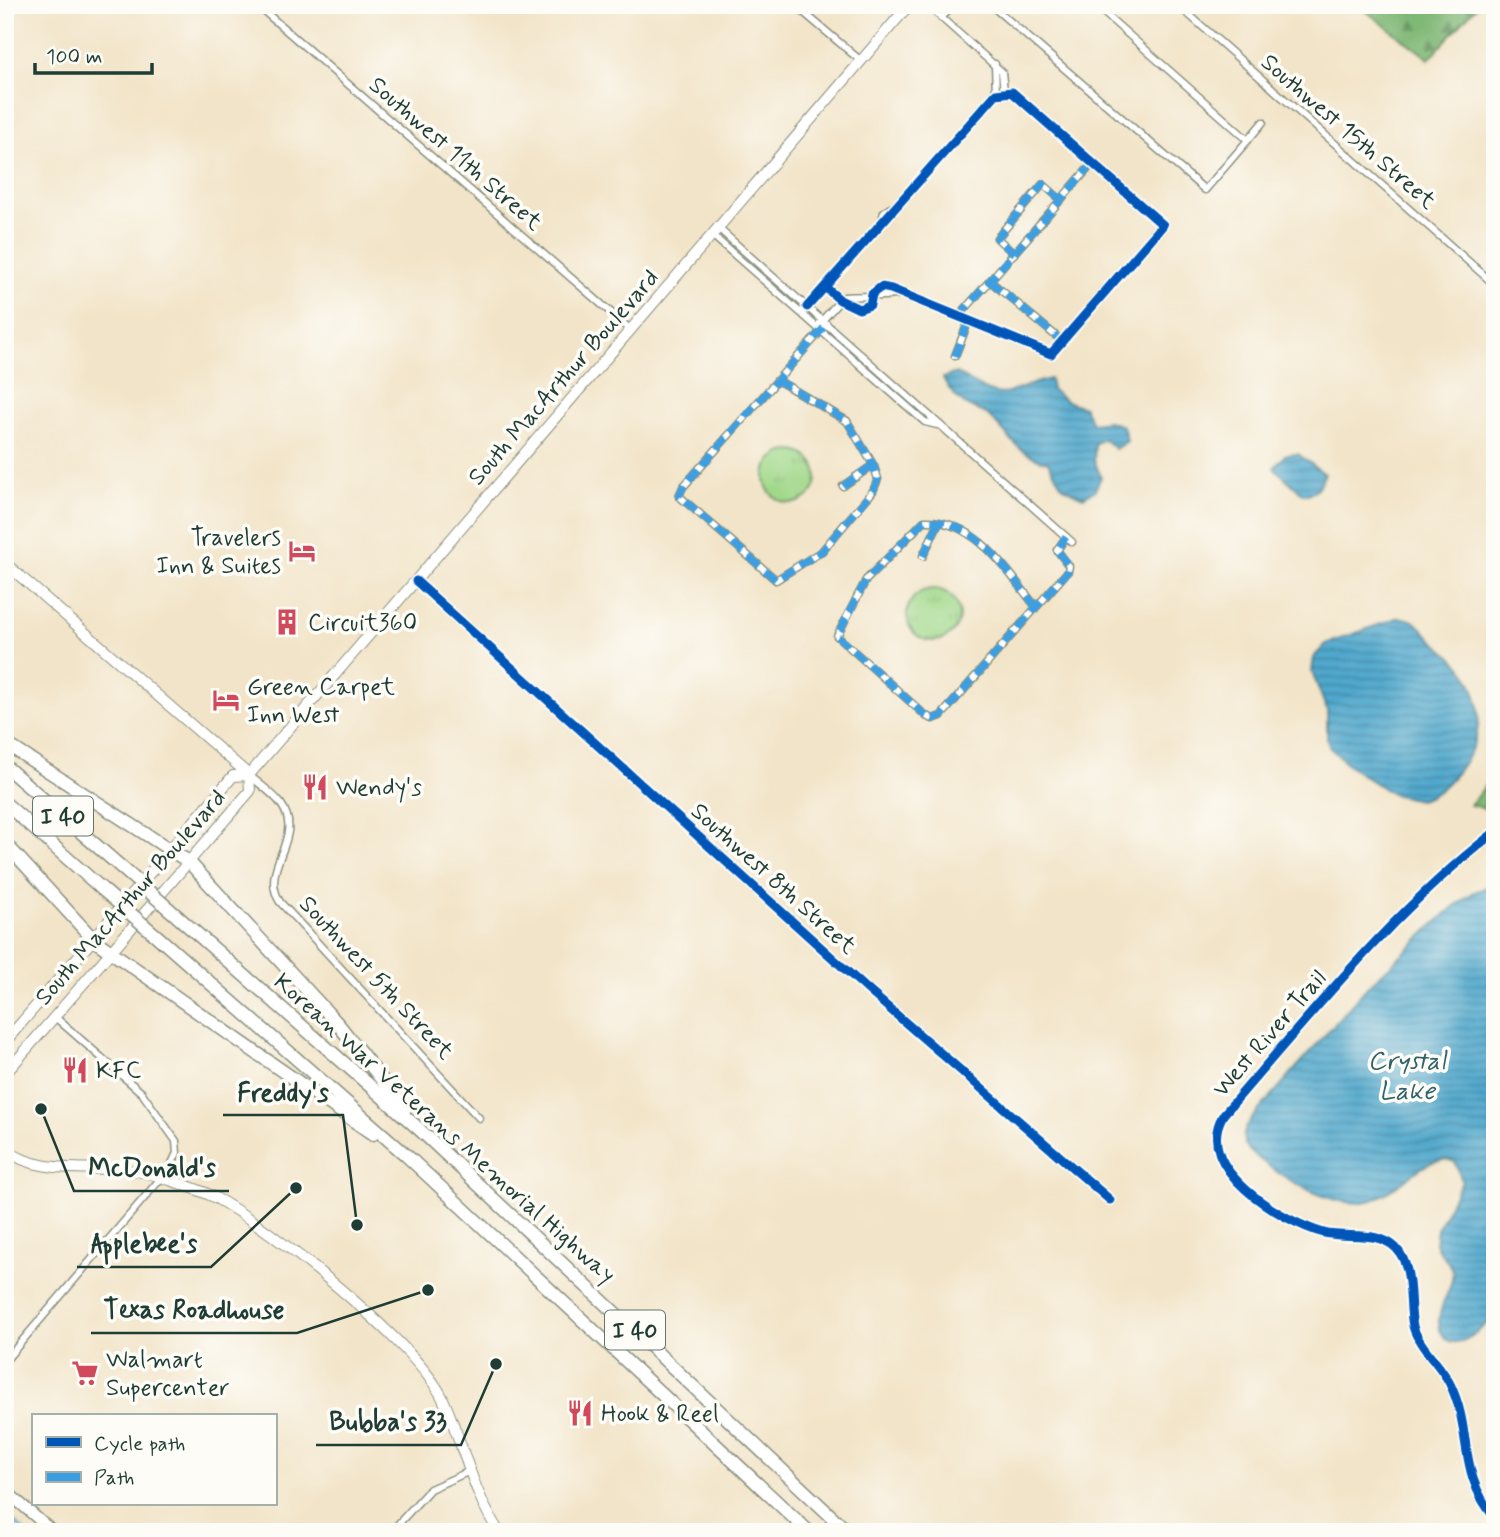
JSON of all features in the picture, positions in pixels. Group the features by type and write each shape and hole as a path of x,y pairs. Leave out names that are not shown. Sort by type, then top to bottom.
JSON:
{"highway":[{"path":"5,743 188,862 338,1024 419,1129"},
{"name":"Korean War Veterans Memorial Highway","path":"5,766 419,1129 848,1532"},
{"name":"Korean War Veterans Memorial Highway","path":"5,803 406,1155 809,1532"},
{"path":"5,843 94,940 406,1155"}],"main road":[{"name":"South MacArthur Boulevard","path":"5,1074 250,790 249,775 909,5"},
{"name":"Southwest 5th Street","path":"5,563 249,775"},
{"name":"South MacArthur Boulevard","path":"5,1042 233,776 249,775"},
{"path":"5,1149 25,1162 41,1166 128,1168 163,1177 212,1196 266,1230 368,1314 424,1367 443,1399 470,1471 499,1532"},
{"path":"5,1490 53,1532"}],"street":[{"name":"Southwest 11th Street","path":"257,5 631,330"},
{"path":"795,5 861,61"},
{"path":"927,5 995,64 1000,92"},
{"path":"941,18 951,8 982,5"},
{"path":"991,5 1205,190 1264,122"},
{"path":"1095,5 1248,140"},
{"name":"Southwest 15th Street","path":"1178,5 1495,285"},
{"path":"776,380 847,421 877,471 877,485 822,551 781,579 770,578 680,496 683,487 825,322 843,297 872,294 880,298 904,293 1051,354 1163,225 1012,92 1000,92 901,201 887,208 880,225 807,307"},
{"path":"959,316 1093,163"},
{"path":"1014,254 997,239 1043,184 1061,200"},
{"path":"715,232 825,322 932,415 938,426 1069,540 1057,551 1069,566 1068,571 941,716 933,719 926,716 837,636 866,580 918,523 939,522 983,542 1035,607"},
{"path":"715,232 925,422 938,426"},
{"path":"990,281 1062,341"},
{"path":"825,287 840,300 859,309 870,305 872,294"},
{"path":"955,356 969,320"},
{"path":"842,486 873,465"},
{"path":"923,556 939,522"},
{"name":"Southwest 8th Street","path":"416,581 868,990 1110,1200"},
{"name":"Southwest 5th Street","path":"249,775 281,803 288,818 290,834 273,874 279,902 479,1118"},
{"path":"5,1361 163,1177 177,1153 176,1141 142,1093 55,1017"},
{"path":"391,1532 429,1489 470,1471"}],"green space":[{"path":"1358,5 1478,5 1429,59"},
{"path":"791,451 801,453 809,459 815,467 815,487 809,495 801,501 791,503 781,501 773,495 767,487 765,477 767,467 773,459 781,453"},
{"path":"933,589 943,591 951,597 957,605 957,625 951,633 943,639 933,641 923,639 915,633 909,625 907,615 909,605 915,597 923,591"},
{"path":"1495,774 1495,811 1470,805"}],"water":[{"path":"956,373 986,390 1003,394 1050,379 1052,390 1066,401 1084,407 1092,423 1108,421 1123,426 1127,441 1115,449 1104,439 1095,443 1094,460 1101,477 1095,490 1083,497 1062,486 1048,462 1029,455 987,415 964,404 943,378"},
{"path":"1298,454 1325,474 1317,489 1311,493 1303,494 1274,468 1285,455"},
{"path":"1397,618 1409,619 1417,624 1458,663 1473,686 1479,712 1476,737 1465,761 1440,789 1419,800 1392,794 1352,768 1330,748 1327,740 1327,711 1312,672 1314,657 1326,644"},
{"name":"Crystal Lake","path":"1495,878 1495,1315 1470,1337 1455,1342 1442,1334 1439,1326 1452,1271 1435,1244 1437,1229 1462,1181 1455,1162 1433,1162 1376,1199 1351,1202 1321,1195 1291,1181 1253,1154 1244,1137 1252,1118 1368,986 1452,908 1487,887"}],"waterway":[{"path":"5,1514 25,1532"}],"marked path":[{"path":"959,316 1093,163"},
{"path":"1014,254 997,238 1043,184 1061,200"},
{"path":"990,281 1062,341"},
{"path":"955,356 969,320"},
{"path":"777,380 847,421 874,466 878,479 873,491 822,551 776,580 679,496 683,487 827,324"},
{"path":"843,486 873,465"},
{"path":"1036,607 1002,564 974,538 959,528 942,522 924,521 866,580 837,636 926,716 933,719 941,716 1068,571 1069,566 1057,550 1066,537"},
{"path":"923,556 939,522"}],"cycle path":[{"path":"807,307 996,94 1012,92 1163,225 1051,354 891,289 881,287 872,294 870,305 859,309 840,300 825,287"},
{"path":"416,581 868,990 1110,1200"},
{"name":"West River Trail","path":"1495,832 1421,896 1352,967 1223,1115 1217,1135 1220,1154 1230,1172 1265,1204 1306,1227 1324,1233 1371,1237 1389,1242 1402,1256 1408,1275 1413,1326 1420,1341 1450,1384 1457,1401 1475,1485 1495,1518"}],"place":[{"name":"Travelers Inn & Suites","path":"302,551"},
{"name":"Circuit360","path":"287,622"},
{"name":"Green Carpet Inn West","path":"226,700"},
{"name":"Wendy's","path":"315,787"},
{"name":"KFC","path":"75,1070"},
{"name":"McDonald's","path":"41,1109"},
{"name":"Applebee's","path":"296,1188"},
{"name":"Freddy's","path":"357,1225"},
{"name":"Texas Roadhouse","path":"428,1290"},
{"name":"Bubba's 33","path":"496,1364"},
{"name":"Walmart Supercenter","path":"85,1373"},
{"name":"Hook & Reel","path":"580,1413"}]}
